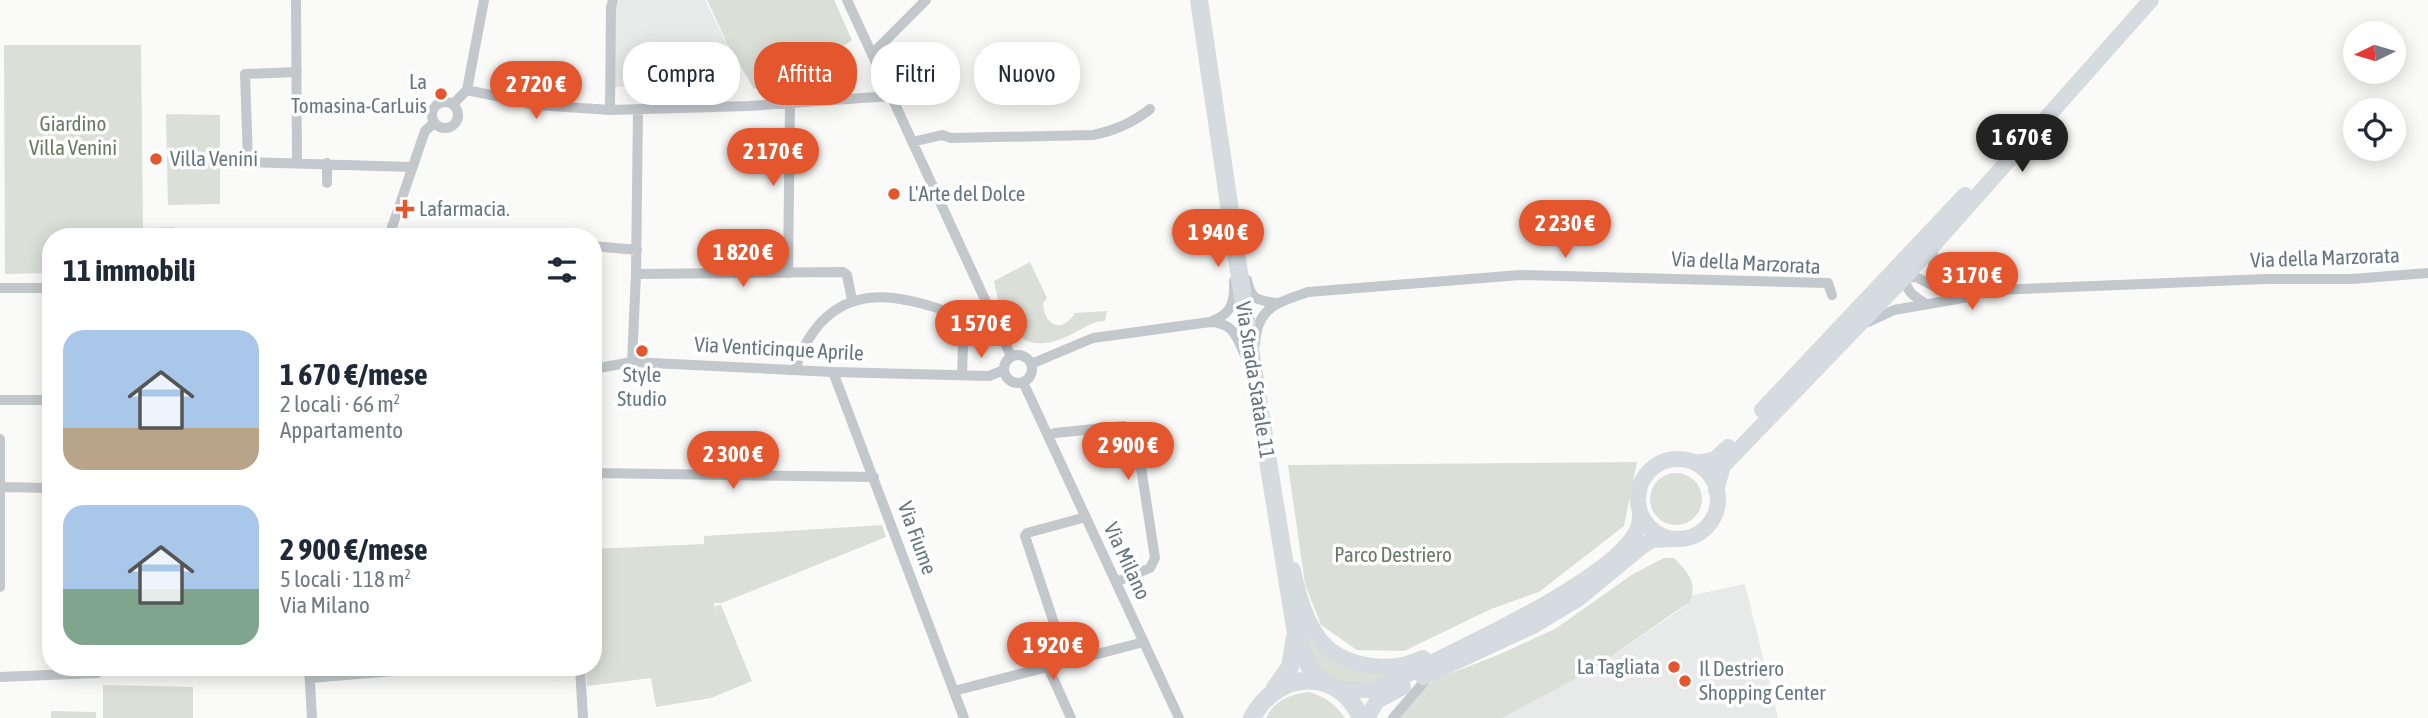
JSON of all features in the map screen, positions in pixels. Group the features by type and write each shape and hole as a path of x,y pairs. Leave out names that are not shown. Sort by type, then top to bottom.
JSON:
{"main road":[{"name":"Via Strada Statale 11","path":"1199,0 1296,634 1310,668 1345,694 1361,718"},
{"path":"1367,718 1377,701 1535,625 1578,599 1652,540 1692,536 1708,525 1717,507 1716,489 1723,466 1905,278 2151,0"},
{"path":"1274,690 1292,682 1311,680 1332,686 1369,690 1394,681 1535,610 1583,581 1621,552 1640,525 1638,503 1641,484 1651,469 1668,460 1695,463 1714,460 1721,454 2026,130 2080,78"},
{"path":"1695,463 1709,474 1716,489"},
{"path":"1640,512 1656,533 1673,539"},
{"path":"1280,540 1292,566 1300,600 1319,639 1333,651 1366,665 1388,666 1419,660 1500,620 1535,610"},
{"name":"Via Strada Statale 11","path":"1252,718 1261,702 1274,690 1290,667 1296,634"}],"street":[{"path":"296,0 297,163"},
{"path":"453,104 467,90 484,0"},
{"path":"610,110 613,0"},
{"path":"847,0 871,52"},
{"path":"884,42 926,0"},
{"path":"297,72 245,74 248,162 411,167"},
{"path":"467,90 537,105 610,110 754,104"},
{"path":"444,102 453,104 458,115 453,126 442,128 434,123 432,114 436,106 444,102"},
{"path":"788,273 790,105"},
{"path":"895,105 1011,356"},
{"path":"632,362 637,250 638,109"},
{"path":"912,142 942,135 951,138 1093,135 1128,122 1150,109"},
{"path":"392,228 425,131 434,123"},
{"path":"327,163 327,183"},
{"path":"1926,304 1911,294 1906,286 1909,262 1951,216 1958,202"},
{"path":"1233,224 1250,291 1255,298 1276,303 1258,323 1254,373"},
{"path":"1209,322 1223,317 1233,300 1233,224"},
{"path":"1934,244 1934,273 1946,292"},
{"path":"602,247 637,250"},
{"path":"636,274 843,272 847,275 852,300"},
{"name":"Via della Marzorata","path":"2013,290 2266,279 2352,279 2428,273"},
{"name":"Via della Marzorata","path":"1276,303 1308,292 1520,275 1828,283 1832,295"},
{"path":"1823,345 1837,337 1892,281 1916,276 1946,292 2013,290"},
{"path":"0,288 42,288"},
{"path":"1853,331 1876,317 1926,304 2013,290"},
{"path":"795,370 801,351 828,315 852,300 869,297 908,300 964,317 962,375"},
{"path":"1031,364 1093,338 1221,322 1236,335 1254,373"},
{"path":"1011,356 1024,356 1031,364 1031,374 1023,382 1011,381 1004,370 1011,356"},
{"name":"Via Venticinque Aprile","path":"602,367 632,362 833,372 989,376 1004,370"},
{"name":"Via Fiume","path":"833,372 964,718"},
{"name":"Via Milano","path":"1023,382 1179,718"},
{"path":"0,400 42,400"},
{"path":"1048,436 1124,426 1133,430 1136,435 1155,558 1150,568 1116,582"},
{"path":"0,439 0,587"},
{"path":"602,473 874,477"},
{"path":"1,487 42,488"},
{"path":"1068,662 1025,536 1027,533 1086,517"},
{"path":"954,691 1144,642"},
{"path":"1048,667 1071,718"},
{"path":"1393,718 1430,674"},
{"path":"0,677 42,675"},
{"path":"309,676 312,718"},
{"path":"581,676 583,718"}],"shaded area":[{"path":"619,0 705,0 726,42 623,42 623,87 612,87 615,11"},
{"name":"Il Destriero Shopping Center","path":"1745,584 1778,718 1502,718 1592,670 1681,609 1693,595"}],"green space":[{"path":"707,0 834,0 852,40 754,42 754,89 740,65 740,42 727,42"},
{"name":"Giardino Villa Venini","path":"4,45 141,45 143,228 42,228 42,273 5,274"},
{"path":"166,114 220,115 220,204 168,205"},
{"path":"1030,262 1047,298 1043,303 1044,311 1050,322 1065,324 1075,313 1107,311 1105,321 1053,342 1026,341 1016,334 1002,312 994,281"},
{"name":"Parco Destriero","path":"1637,462 1624,526 1539,592 1491,609 1404,651 1357,650 1321,625 1305,584 1288,465"},
{"path":"1676,473 1695,480 1702,499 1695,518 1676,525 1657,518 1650,499 1657,480"},
{"path":"882,525 886,537 722,603 714,603 716,618 715,606 721,605 752,681 711,698 656,707 651,678 587,686 586,676 602,676 602,549 704,544 704,536"},
{"path":"1664,558 1674,558 1690,578 1693,589 1689,602 1592,670 1502,718 1398,718 1422,690 1436,679 1555,629 1633,574"},
{"path":"1303,625 1310,634 1390,671 1393,676 1357,684 1334,681 1313,662"},
{"path":"103,685 193,687 193,718 103,718"},
{"path":"1309,692 1330,702 1345,718 1266,718 1284,699"},
{"path":"51,711 96,712 96,718 51,718"}],"place":[{"name":"La Tomasina-CarLuis","path":"441,94"},
{"name":"Villa Venini","path":"156,159"},
{"name":"L'Arte del Dolce","path":"894,194"},
{"name":"Lafarmacia.","path":"405,209"},
{"name":"Style Studio","path":"642,351"},
{"name":"La Tagliata","path":"1674,667"},
{"name":"Il Destriero Shopping Center","path":"1685,681"}]}
